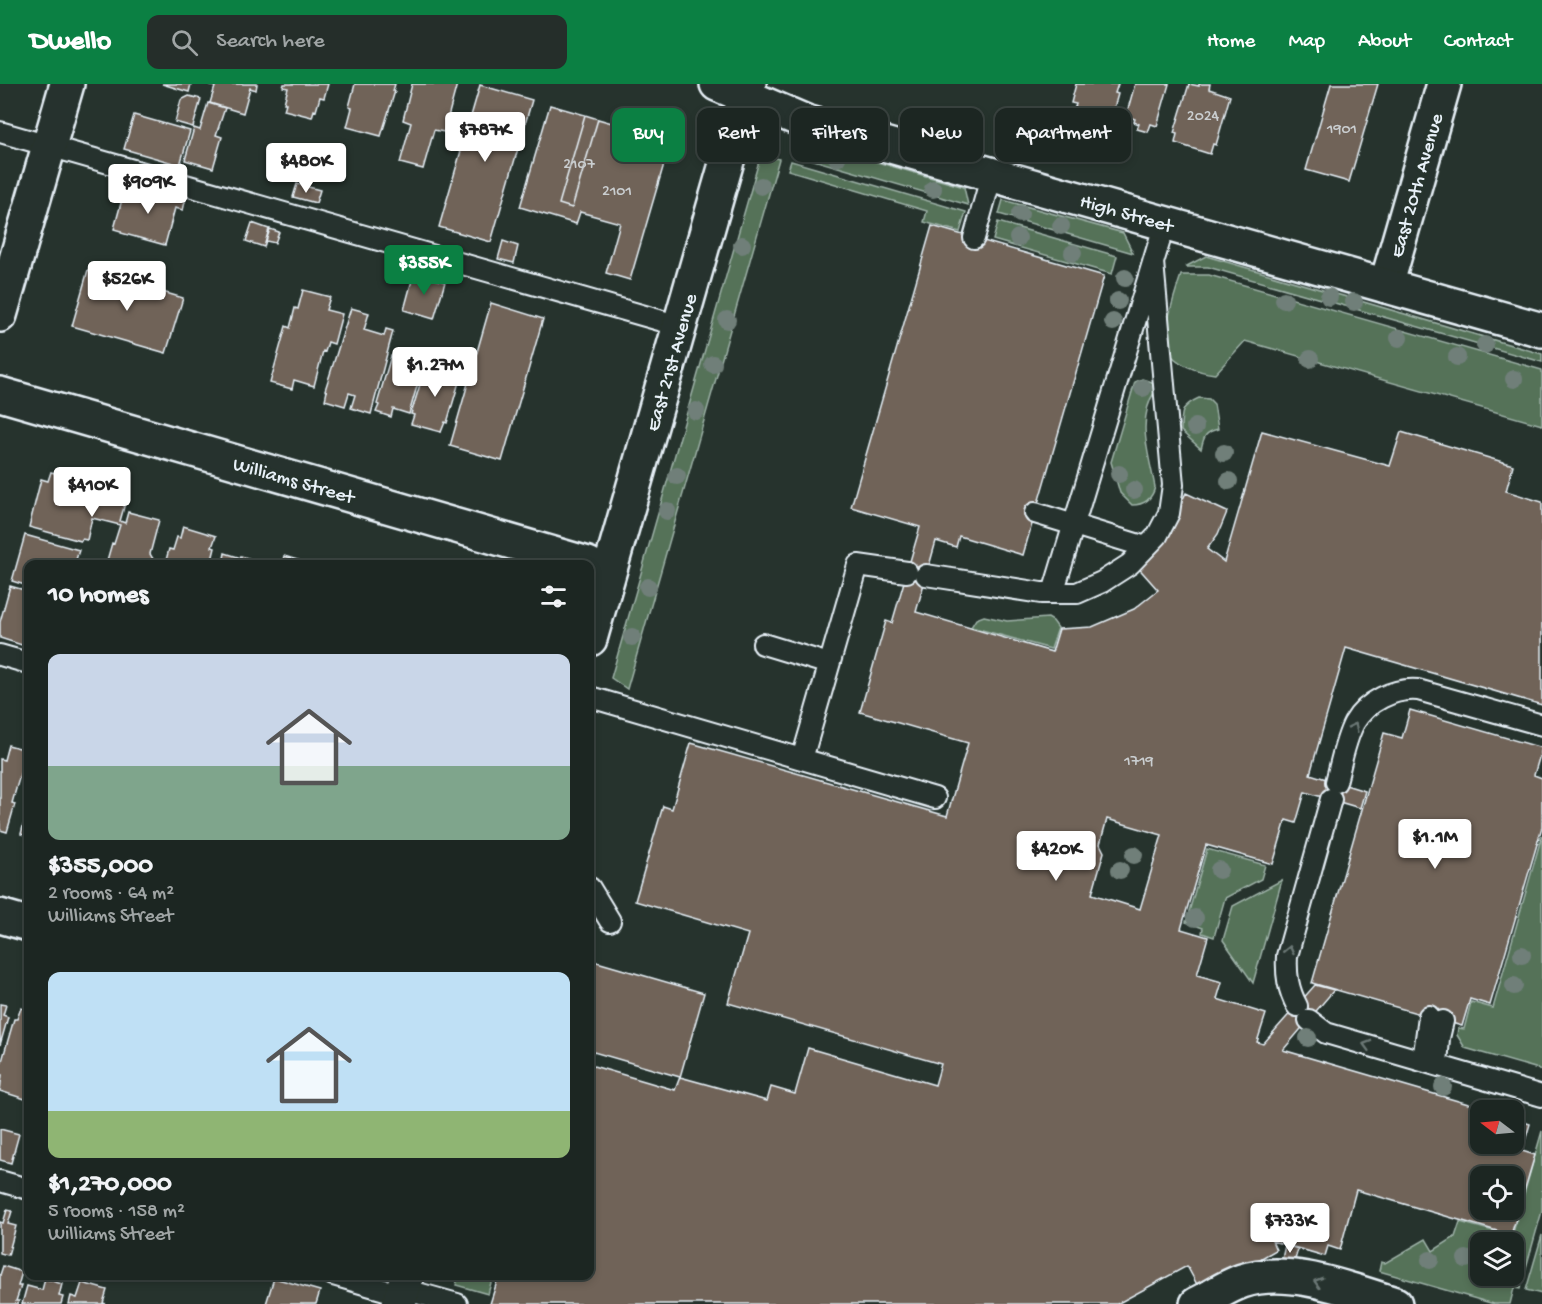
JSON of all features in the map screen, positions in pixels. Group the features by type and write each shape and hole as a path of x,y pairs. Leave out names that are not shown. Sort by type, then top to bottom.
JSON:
{"street":[{"path":"0,315 67,84"},
{"name":"East 20th Avenue","path":"1386,286 1444,84"},
{"name":"High Street","path":"737,88 806,122 1542,330"},
{"name":"East 21st Avenue","path":"594,590 596,566 680,326 737,88"},
{"name":"Williams Street","path":"0,394 575,560"},
{"path":"0,916 24,923"},
{"path":"1197,1304 1243,1281 1276,1275 1302,1277 1395,1304"}],"lane":[{"path":"0,132 680,326"},
{"path":"974,238 992,174"},
{"path":"1053,593 1165,223"},
{"path":"802,759 858,565 1041,593 1077,593 1102,582 1130,564 1157,536 1169,513 1173,485 1153,262"},
{"path":"1035,513 1146,547"},
{"path":"763,644 830,664"},
{"path":"0,655 24,662"},
{"path":"1542,724 1408,689 1386,695 1367,707 1354,723 1333,791 1287,956 1286,976 1292,996 1303,1013 1326,1033 1542,1096"},
{"path":"594,698 936,798"},
{"path":"594,895 610,921"},
{"path":"1430,1063 1436,1019"},
{"path":"0,1181 24,1188"},
{"path":"355,1280 457,1304"}],"green space":[{"path":"791,161 966,212 960,232 924,222 927,211 788,170"},
{"path":"759,162 778,162 627,689 611,678"},
{"path":"820,162 877,162 964,187 968,205"},
{"path":"1003,200 1123,233 1133,253 999,214"},
{"path":"998,222 1117,256 1112,274 993,240"},
{"path":"1206,256 1542,354 1542,362 1208,267 1185,267"},
{"path":"1181,275 1209,275 1542,370 1542,425 1245,341 1215,374 1188,367 1170,354 1166,342 1170,312"},
{"path":"1142,379 1152,382 1155,391 1149,402 1145,426 1147,450 1155,487 1147,500 1132,505 1120,493 1111,462 1135,382"},
{"path":"1199,398 1209,399 1214,404 1218,429 1206,435 1201,449 1181,431 1183,410"},
{"path":"984,616 1007,621 1048,618 1058,628 1051,649 971,627 976,619"},
{"path":"1542,835 1542,1070 1465,1048 1457,1035 1458,1028 1464,1029 1471,1002 1493,1008"},
{"path":"1207,849 1265,865 1261,879 1225,898 1214,937 1202,933 1203,928 1186,922"},
{"path":"1282,880 1253,983 1223,940 1233,906"},
{"path":"1542,1131 1542,1211 1524,1275 1524,1232 1513,1232 1517,1220 1524,1220 1524,1194"},
{"path":"1460,1222 1497,1232 1470,1232 1470,1286 1521,1286 1520,1289 1514,1288 1510,1304 1494,1304 1379,1271 1381,1262 1385,1263 1426,1239 1433,1251 1455,1237"},
{"path":"1542,1235 1542,1294 1526,1290"},
{"path":"458,1280 492,1280 488,1294 456,1285"}],"building":[{"path":"162,84 191,84 189,92"},
{"path":"208,84 257,84 256,90 250,88 243,113 210,103 215,87"},
{"path":"284,84 328,84 324,98 320,97 312,117 284,110 288,88 283,87"},
{"path":"355,84 395,84 393,91 395,91 381,136 347,127"},
{"path":"412,84 457,84 444,132 434,130 423,169 400,163 411,123 403,120"},
{"path":"1076,84 1118,84 1114,108 1075,108 1076,104 1071,103"},
{"path":"1135,84 1169,84 1157,126 1151,124 1148,132 1137,129 1139,124 1131,118 1131,108 1128,108"},
{"path":"1189,84 1199,86 1199,84 1210,84 1209,89 1230,96 1216,145 1213,144 1210,154 1175,143 1177,134 1174,133"},
{"path":"1331,84 1378,84 1349,182 1306,170"},
{"path":"480,85 532,100 491,242 439,227"},
{"path":"189,96 201,99 193,127 175,122 181,100"},
{"path":"208,103 225,108 216,135 222,137 213,168 185,160 194,128 200,130"},
{"path":"550,105 585,115 559,204 572,208 598,119 612,123 612,162 665,162 630,280 606,273 620,223 580,212 576,224 520,207"},
{"path":"134,115 190,131 180,165 124,149"},
{"path":"585,115 598,119 572,208 559,204"},
{"path":"297,184 320,190 316,203 293,197"},
{"path":"156,188 186,198 183,210 175,208 165,245 114,229 124,192 152,199"},
{"path":"252,223 269,229 264,247 246,241"},
{"path":"932,226 1104,276 1023,555 959,536 956,547 936,541 916,612 1052,652 1059,629 1092,627 1134,609 1158,590 1135,564 1173,519 1186,493 1227,512 1218,534 1207,549 1224,562 1262,431 1390,466 1401,432 1513,465 1506,491 1542,502 1542,705 1346,648 1310,774 1365,791 1360,808 1305,792 1296,823 1286,820 1273,864 1206,845 1181,929 1208,937 1197,975 1222,982 1217,999 1266,1014 1257,1042 1263,1044 1315,985 1334,990 1283,1050 1470,1104 1470,1154 1524,1154 1524,1152 1535,1155 1524,1192 1524,1166 1470,1166 1470,1220 1516,1220 1512,1232 1501,1232 1356,1190 1340,1250 1328,1246 1325,1256 1272,1241 1276,1250 1201,1292 1187,1266 1117,1304 490,1304 497,1280 594,1280 594,1066 675,1090 680,1077 767,1101 771,1087 795,1094 808,1048 935,1085 941,1064 728,1003 748,934 635,901 663,806 672,809 691,743 947,816 968,743 860,712 886,621 892,623 920,527 851,507","holes":["1107,819 1162,835 1140,909 1092,894 1104,852 1100,844"]},
{"path":"270,229 279,232 275,243 266,241"},
{"path":"503,241 518,246 514,263 498,259"},
{"path":"88,270 183,298 166,353 72,326"},
{"path":"414,273 445,282 434,319 404,310"},
{"path":"303,290 330,297 326,310 342,314 334,344 328,342 325,352 323,351 314,386 294,380 292,389 270,383 286,326 290,328"},
{"path":"491,303 543,319 502,461 450,446"},
{"path":"351,308 369,313 364,330 384,336 386,329 393,331 371,414 351,408 355,395 349,393 345,406 325,400 327,391 325,390"},
{"path":"391,356 423,365 409,414 393,409 391,417 376,412"},
{"path":"426,365 461,375 447,423 445,422 441,432 411,424 414,415 411,414"},
{"path":"51,472 93,483 90,491 94,493 91,504 94,504 98,488 127,496 120,521 125,523 128,512 159,520 150,554 154,560 107,560 120,525 92,518 87,540 82,539 81,541 29,527 41,479 48,481"},
{"path":"183,526 216,536 212,547 215,548 212,560 166,560 169,549 173,550 177,537 180,538"},
{"path":"25,535 79,550 76,560 24,560 24,585 12,581"},
{"path":"225,553 255,560 224,560"},
{"path":"284,556 298,560 283,560"},
{"path":"10,586 24,590 24,646 0,638 0,622"},
{"path":"1410,710 1542,748 1534,775 1542,778 1542,827 1490,1005 1470,999 1462,1026 1312,983 1384,733 1402,738"},
{"path":"8,745 24,749 24,761 12,803 15,804 7,832 0,830 0,759 4,760"},
{"path":"594,961 704,993 680,1077 594,1052"},
{"path":"0,1004 6,1005 3,1015 8,1017 0,1045"},
{"path":"21,1008 24,1009 24,1099 0,1091 2,1075 0,1075 0,1068 14,1019 17,1019"},
{"path":"1524,1122 1530,1124 1524,1144"},
{"path":"0,1129 19,1134 11,1163 0,1160"},
{"path":"7,1210 12,1211 8,1224 16,1226 8,1255 0,1253 0,1222 3,1223"},
{"path":"1285,1245 1298,1249 1294,1263 1282,1259"},
{"path":"3,1266 22,1272 18,1286 21,1286 16,1301 19,1301 18,1304 0,1304 0,1275"},
{"path":"45,1280 62,1284 59,1296 63,1297 61,1304 22,1304 27,1286 42,1290"},
{"path":"273,1280 320,1291 316,1304 266,1304"},
{"path":"82,1283 107,1290 103,1303 106,1304 69,1304 71,1296 77,1298"}]}
